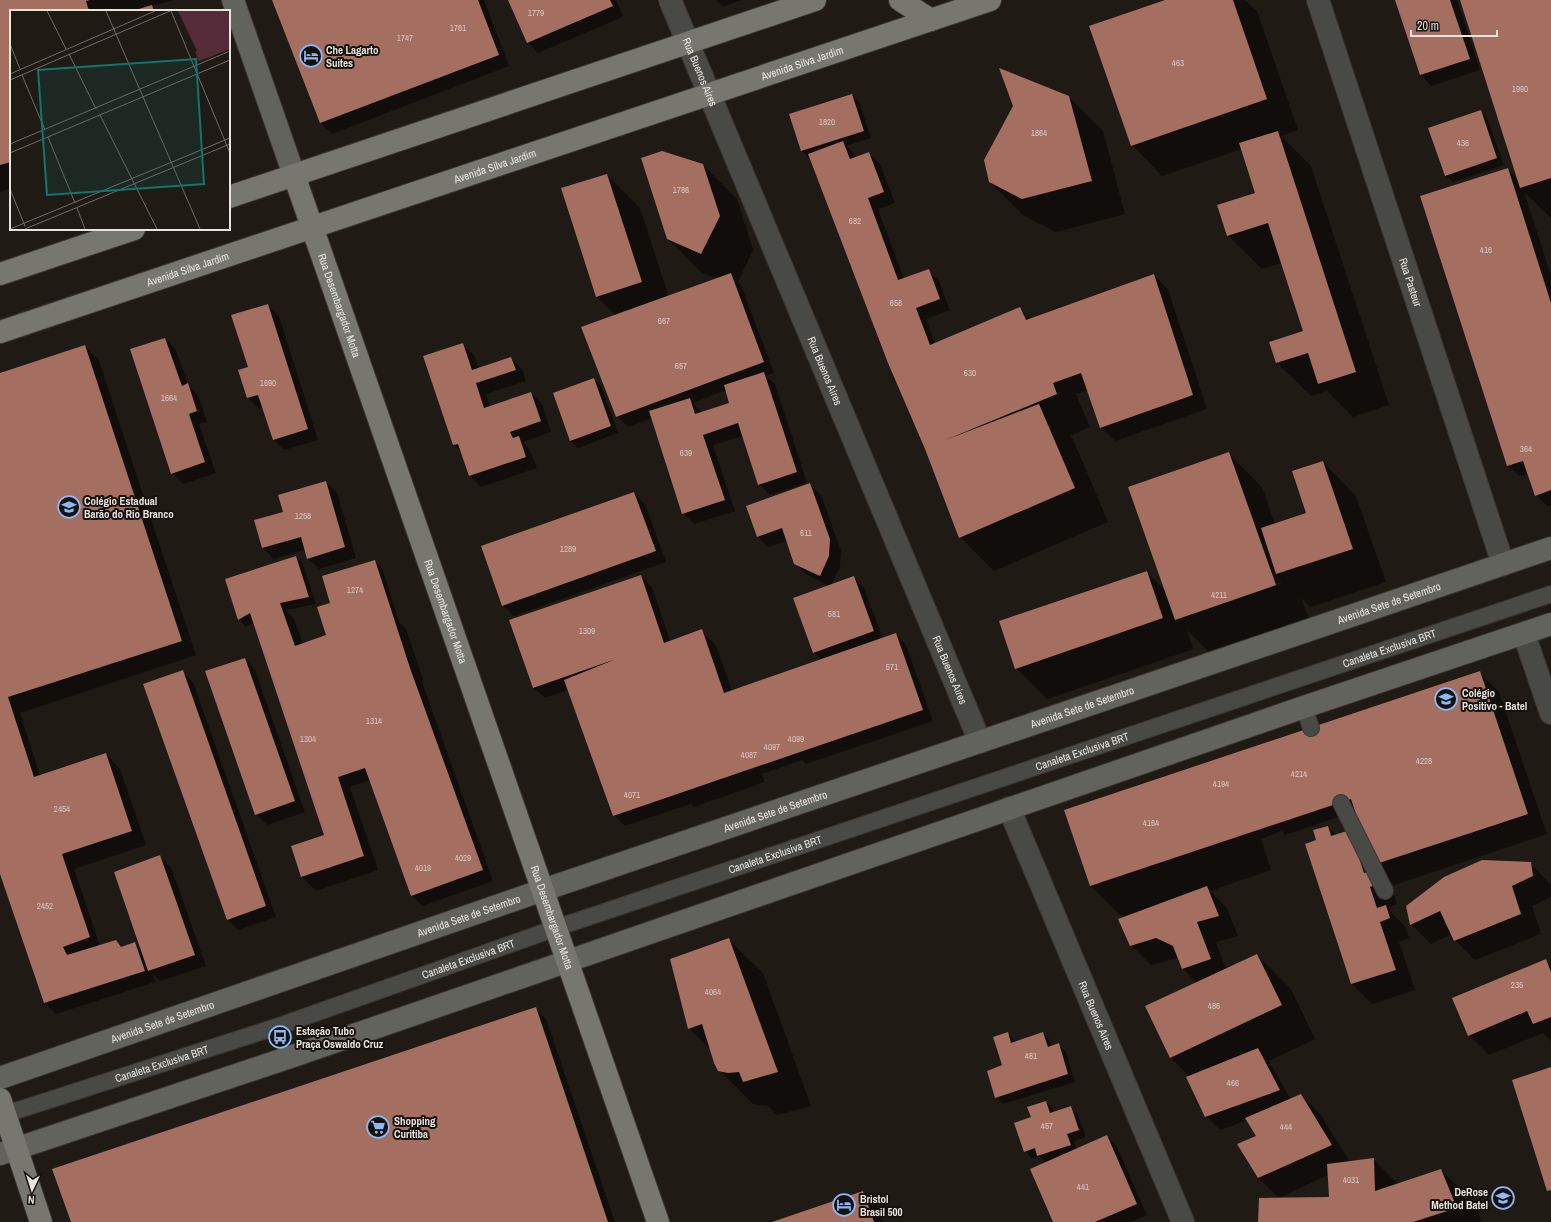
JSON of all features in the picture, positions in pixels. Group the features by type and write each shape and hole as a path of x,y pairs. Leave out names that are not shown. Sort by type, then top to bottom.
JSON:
{"main road":[{"name":"Rua Desembargador Motta","path":"234,0 658,1222"},
{"path":"230,197 815,0"},
{"path":"900,0 931,20"},
{"name":"Avenida Silva Jardim","path":"0,332 990,0"},
{"path":"0,274 131,230"},
{"name":"Avenida Sete de Setembro","path":"0,1078 543,890 1551,548"},
{"path":"8,1151 276,1062 1009,808 1551,624"},
{"path":"2,1110 8,1151 41,1222"}],"street":[{"name":"Rua Buenos Aires","path":"670,0 980,742"},
{"name":"Rua Pasteur","path":"1318,0 1503,564"},
{"path":"1524,634 1551,714"},
{"name":"Rua Buenos Aires","path":"1009,808 1183,1222"}],"lane":[{"name":"Canaleta Exclusiva BRT","path":"2,1110 279,1026 556,928 1551,594"},
{"path":"1304,707 1311,728"},
{"path":"1341,803 1385,891"}],"building":[{"path":"0,0 90,0 86,1 89,10 10,10 10,162 0,165"},
{"path":"272,0 478,0 499,55 320,123"},
{"path":"508,0 610,0 613,6 527,43"},
{"path":"1165,0 1233,0 1267,99 1131,146 1089,26"},
{"path":"1395,0 1450,0 1470,59 1420,75"},
{"path":"1460,0 1551,0 1551,178 1520,188"},
{"path":"152,5 154,10 135,10"},
{"path":"999,68 1069,96 1092,181 1022,199 989,182 984,160 1013,106"},
{"path":"852,94 864,131 801,151 789,114"},
{"path":"1481,110 1497,158 1445,176 1428,128"},
{"path":"1278,131 1356,372 1318,384 1308,353 1276,363 1269,342 1303,331 1268,223 1227,236 1217,205 1255,193 1239,143"},
{"path":"843,141 850,159 869,152 884,192 868,198 898,280 929,269 940,299 916,308 930,345 1020,307 1026,320 1154,274 1193,395 1100,428 1081,373 1053,383 1057,394 943,441 1039,404 1075,488 959,538 925,449 888,363 808,154"},
{"path":"662,151 703,164 720,216 701,254 667,239 641,158"},
{"path":"1508,168 1551,303 1551,490 1535,496 1523,461 1507,466 1420,196"},
{"path":"607,174 642,282 596,297 561,188"},
{"path":"731,273 764,362 616,417 581,327"},
{"path":"268,304 308,429 273,440 258,395 247,398 238,370 248,367 231,315"},
{"path":"165,338 182,386 188,383 197,411 189,414 205,462 171,474 130,349"},
{"path":"463,343 472,370 511,357 516,370 476,383 484,408 531,392 541,421 510,432 513,438 519,436 526,457 469,476 458,444 453,445 423,356"},
{"name":"Colégio Estadual Barão do Rio Branco","path":"85,345 182,641 8,697 34,777 106,753 132,831 62,854 90,937 63,947 67,955 116,940 121,947 135,942 145,971 44,1003 0,874 0,373"},
{"path":"764,372 797,472 758,485 738,423 703,435 725,500 682,514 649,411 690,398 695,414 729,403 724,385"},
{"path":"594,378 611,426 570,441 553,393"},
{"path":"1229,452 1276,585 1175,620 1128,487"},
{"path":"1323,461 1353,549 1276,574 1261,528 1306,513 1292,471"},
{"path":"326,481 345,547 307,559 301,537 262,548 254,520 283,512 278,495"},
{"path":"810,483 830,539 829,556 820,576 794,564 782,528 757,537 746,506"},
{"path":"634,492 656,551 502,606 481,546"},
{"path":"296,556 309,597 280,603 295,646 326,635 317,607 330,603 322,576 375,560 410,668 483,870 411,896 365,768 338,777 364,856 301,877 291,846 324,835 250,613 238,620 225,579"},
{"path":"1147,571 1163,618 1015,669 999,621"},
{"path":"641,575 664,643 702,629 724,693 896,633 923,710 613,816 564,680 616,659 533,688 509,620"},
{"path":"854,576 874,631 813,653 793,598"},
{"path":"245,658 295,801 255,815 205,671"},
{"path":"183,670 266,906 227,920 143,684"},
{"path":"1480,671 1528,814 1373,865 1351,799 1090,886 1064,810"},
{"path":"1328,826 1331,836 1350,830 1364,873 1373,871 1377,884 1370,887 1377,908 1386,905 1390,918 1380,922 1396,970 1351,984 1305,844 1316,840 1313,830"},
{"path":"160,855 195,955 148,971 114,872"},
{"path":"1482,860 1531,862 1533,876 1512,886 1521,914 1454,941 1440,911 1410,925 1406,906 1444,877"},
{"path":"1207,886 1219,916 1197,922 1211,959 1182,969 1173,946 1156,938 1130,946 1118,919"},
{"path":"729,938 778,1072 743,1082 739,1072 728,1073 718,1071 714,1063 702,1024 688,1029 670,959"},
{"path":"1257,954 1282,1005 1170,1058 1145,1006"},
{"path":"1546,959 1551,972 1551,1017 1533,1024 1527,1011 1468,1036 1452,998"},
{"name":"Shopping Curitiba","path":"536,1007 608,1222 71,1222 52,1169"},
{"path":"1008,1032 1011,1043 1043,1032 1048,1047 1059,1043 1068,1074 995,1098 987,1071 1002,1065 993,1037"},
{"path":"1258,1048 1280,1090 1205,1117 1186,1077"},
{"path":"1551,1067 1551,1190 1547,1191 1512,1080"},
{"path":"1301,1094 1332,1145 1258,1178 1237,1144 1256,1136 1245,1118"},
{"path":"1046,1101 1050,1113 1071,1106 1079,1130 1067,1134 1071,1145 1037,1156 1035,1148 1024,1152 1014,1123 1031,1117 1027,1107"},
{"path":"1107,1135 1137,1204 1095,1222 1053,1222 1030,1169"},
{"path":"1374,1158 1375,1191 1441,1169 1457,1208 1413,1222 1258,1222 1259,1198 1329,1197 1327,1164"},
{"name":"Bristol Brasil 500","path":"863,1191 874,1222 772,1222"}],"place":[{"name":"Che Lagarto Suites","path":"311,56"},
{"name":"Colégio Estadual Barão do Rio Branco","path":"69,507"},
{"name":"Colégio Positivo - Batel","path":"1446,699"},
{"name":"Estação Tubo Praça Oswaldo Cruz","path":"280,1037"},
{"name":"Shopping Curitiba","path":"378,1127"},
{"name":"DeRose Method Batel","path":"1503,1198"},
{"name":"Bristol Brasil 500","path":"844,1205"}]}
